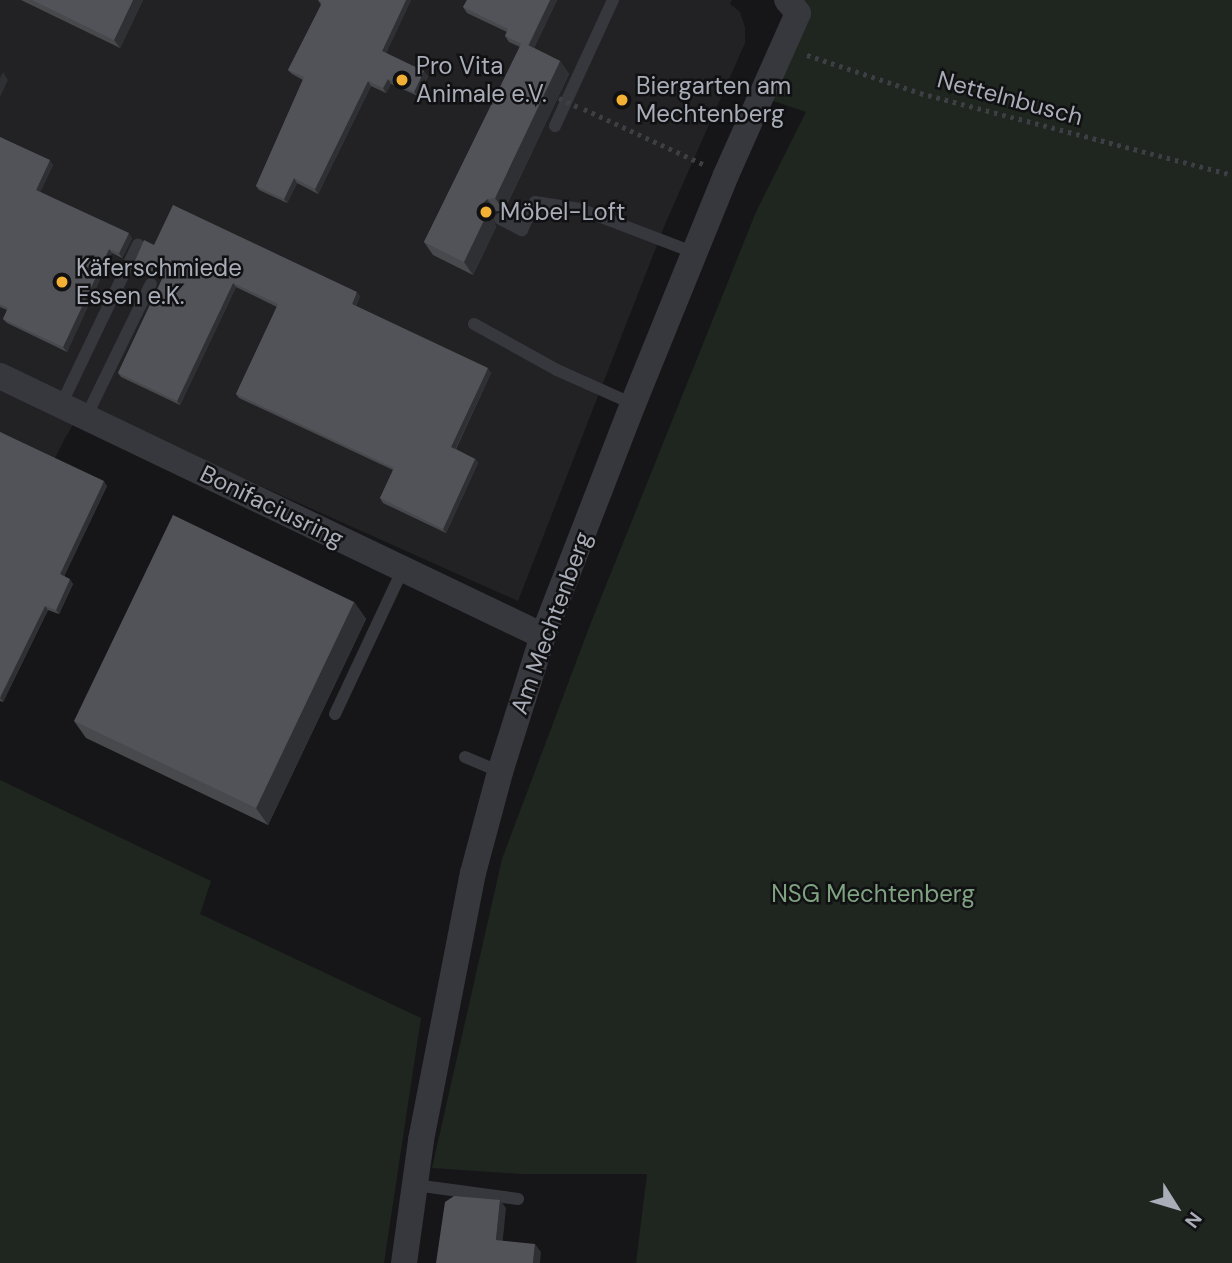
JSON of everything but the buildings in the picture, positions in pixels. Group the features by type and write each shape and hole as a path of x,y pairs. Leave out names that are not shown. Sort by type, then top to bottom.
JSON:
{"street":[{"name":"Am Mechtenberg","path":"404,1263 415,1185 473,873 500,772 543,636 695,253 784,44 792,6"},
{"name":"Bonifaciusring","path":"0,376 543,636"}],"lane":[{"path":"555,126 613,0"},
{"path":"500,219 522,230 534,202 580,209 695,253"},
{"path":"61,405 138,244"},
{"path":"86,417 151,284"},
{"path":"474,324 557,370 634,404"},
{"path":"335,714 403,569"},
{"path":"465,757 500,772"},
{"path":"415,1185 519,1199"}],"path":[{"name":"Nettelnbusch","path":"784,44 818,60 920,93 1232,175"},
{"path":"558,97 691,159"}],"shaded area":[{"path":"0,0 732,0 730,4 740,12 745,27 745,43 666,222 518,601 84,407 65,438 0,567"}],"green space":[{"name":"NSG Mechtenberg","path":"800,0 1232,0 1232,1263 636,1263 647,1174 523,1174 432,1168 502,859 590,625 756,212 806,112 761,97"},
{"path":"0,780 211,881 200,914 421,1018 384,1263 0,1263"}],"place":[{"name":"Pro Vita Animale e.V.","path":"402,80"},
{"name":"Biergarten am Mechtenberg","path":"622,100"},
{"name":"Möbel-Loft","path":"486,212"},
{"name":"Käferschmiede Essen e.K.","path":"62,282"}]}
